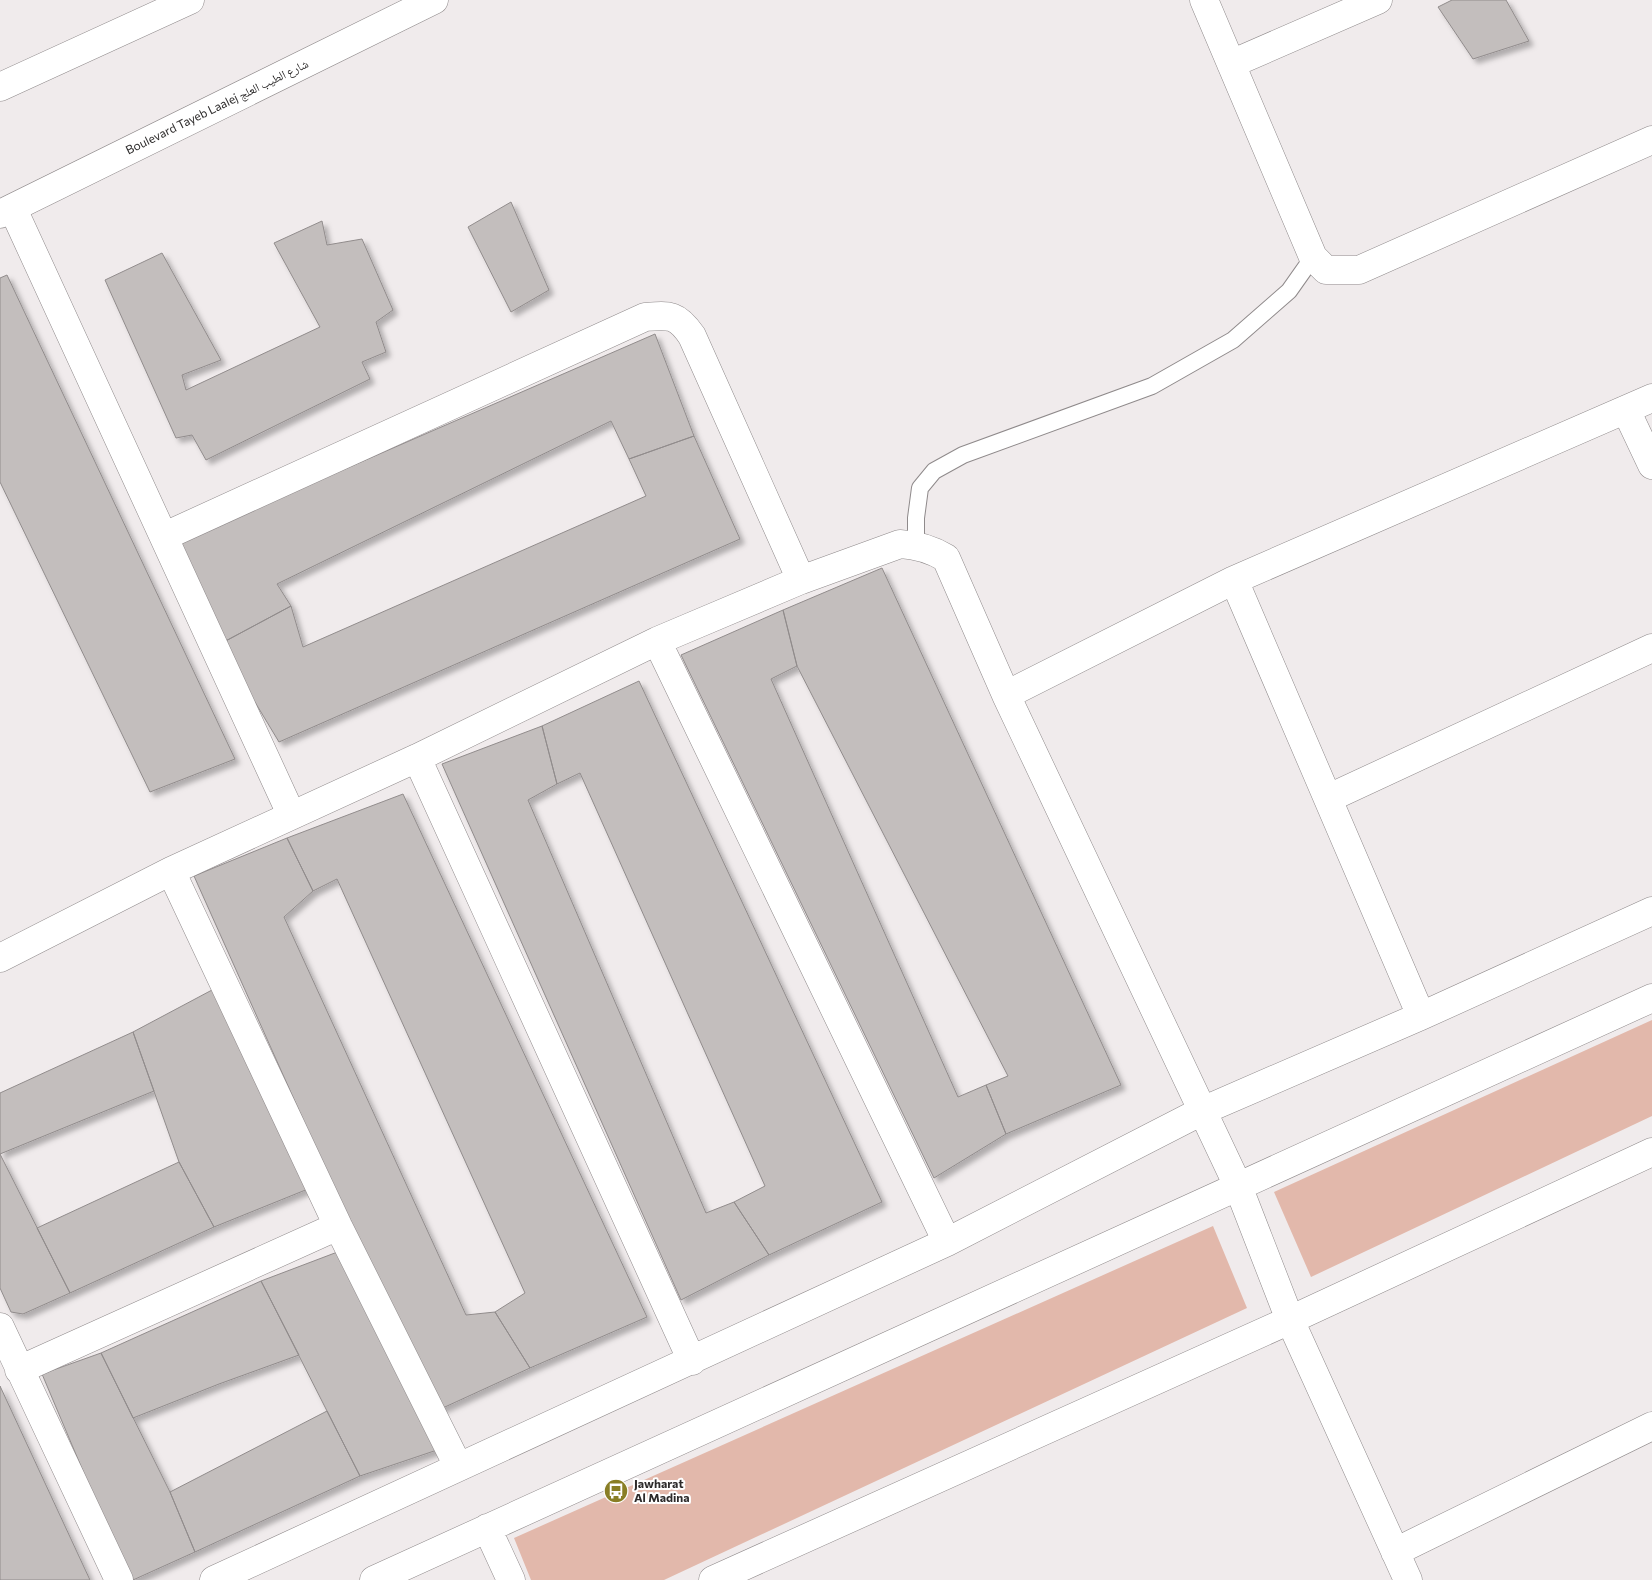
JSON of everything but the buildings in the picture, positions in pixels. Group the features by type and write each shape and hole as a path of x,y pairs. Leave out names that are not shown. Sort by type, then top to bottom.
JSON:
{"street":[{"path":"0,87 190,0"},
{"name":"Boulevard Tayeb Laalej شارع الطيب العلج","path":"6,211 434,0"},
{"path":"1204,0 1313,257 1326,270 1359,270 1652,140"},
{"path":"1231,64 1378,0"},
{"path":"6,211 90,378 165,536 291,814"},
{"path":"165,536 645,317 667,315 682,321 692,336 801,580"},
{"path":"1006,695 1234,580 1652,398"},
{"path":"1626,410 1652,465"},
{"path":"0,958 171,871 291,814 417,758 657,641 801,580 900,544 916,545 931,549 946,558 1006,695 1238,1186 1290,1320 1408,1580"},
{"path":"1234,580 1421,1016"},
{"path":"657,641 947,1242"},
{"path":"1329,798 1652,648"},
{"path":"417,758 692,1361"},
{"path":"171,871 338,1226 458,1466"},
{"path":"214,1580 947,1242 1202,1111 1421,1016 1652,911"},
{"path":"380,1579 486,1528 1652,998"},
{"path":"713,1580 1290,1320 1652,1152"},
{"path":"19,1370 338,1226"},
{"path":"0,1327 119,1580"},
{"path":"1395,1552 1652,1426"},
{"path":"486,1528 511,1580"}],"lane":[{"path":"916,545 916,518 920,488 934,471 963,455 1152,386 1233,340 1289,291 1313,257"}],"shaded area":[{"path":"1652,1020 1652,1116 1311,1277 1274,1192"},
{"path":"1213,1226 1247,1308 664,1580 531,1580 514,1538"}],"place":[{"name":"Jawharat Al Madina","path":"616,1491"}]}
